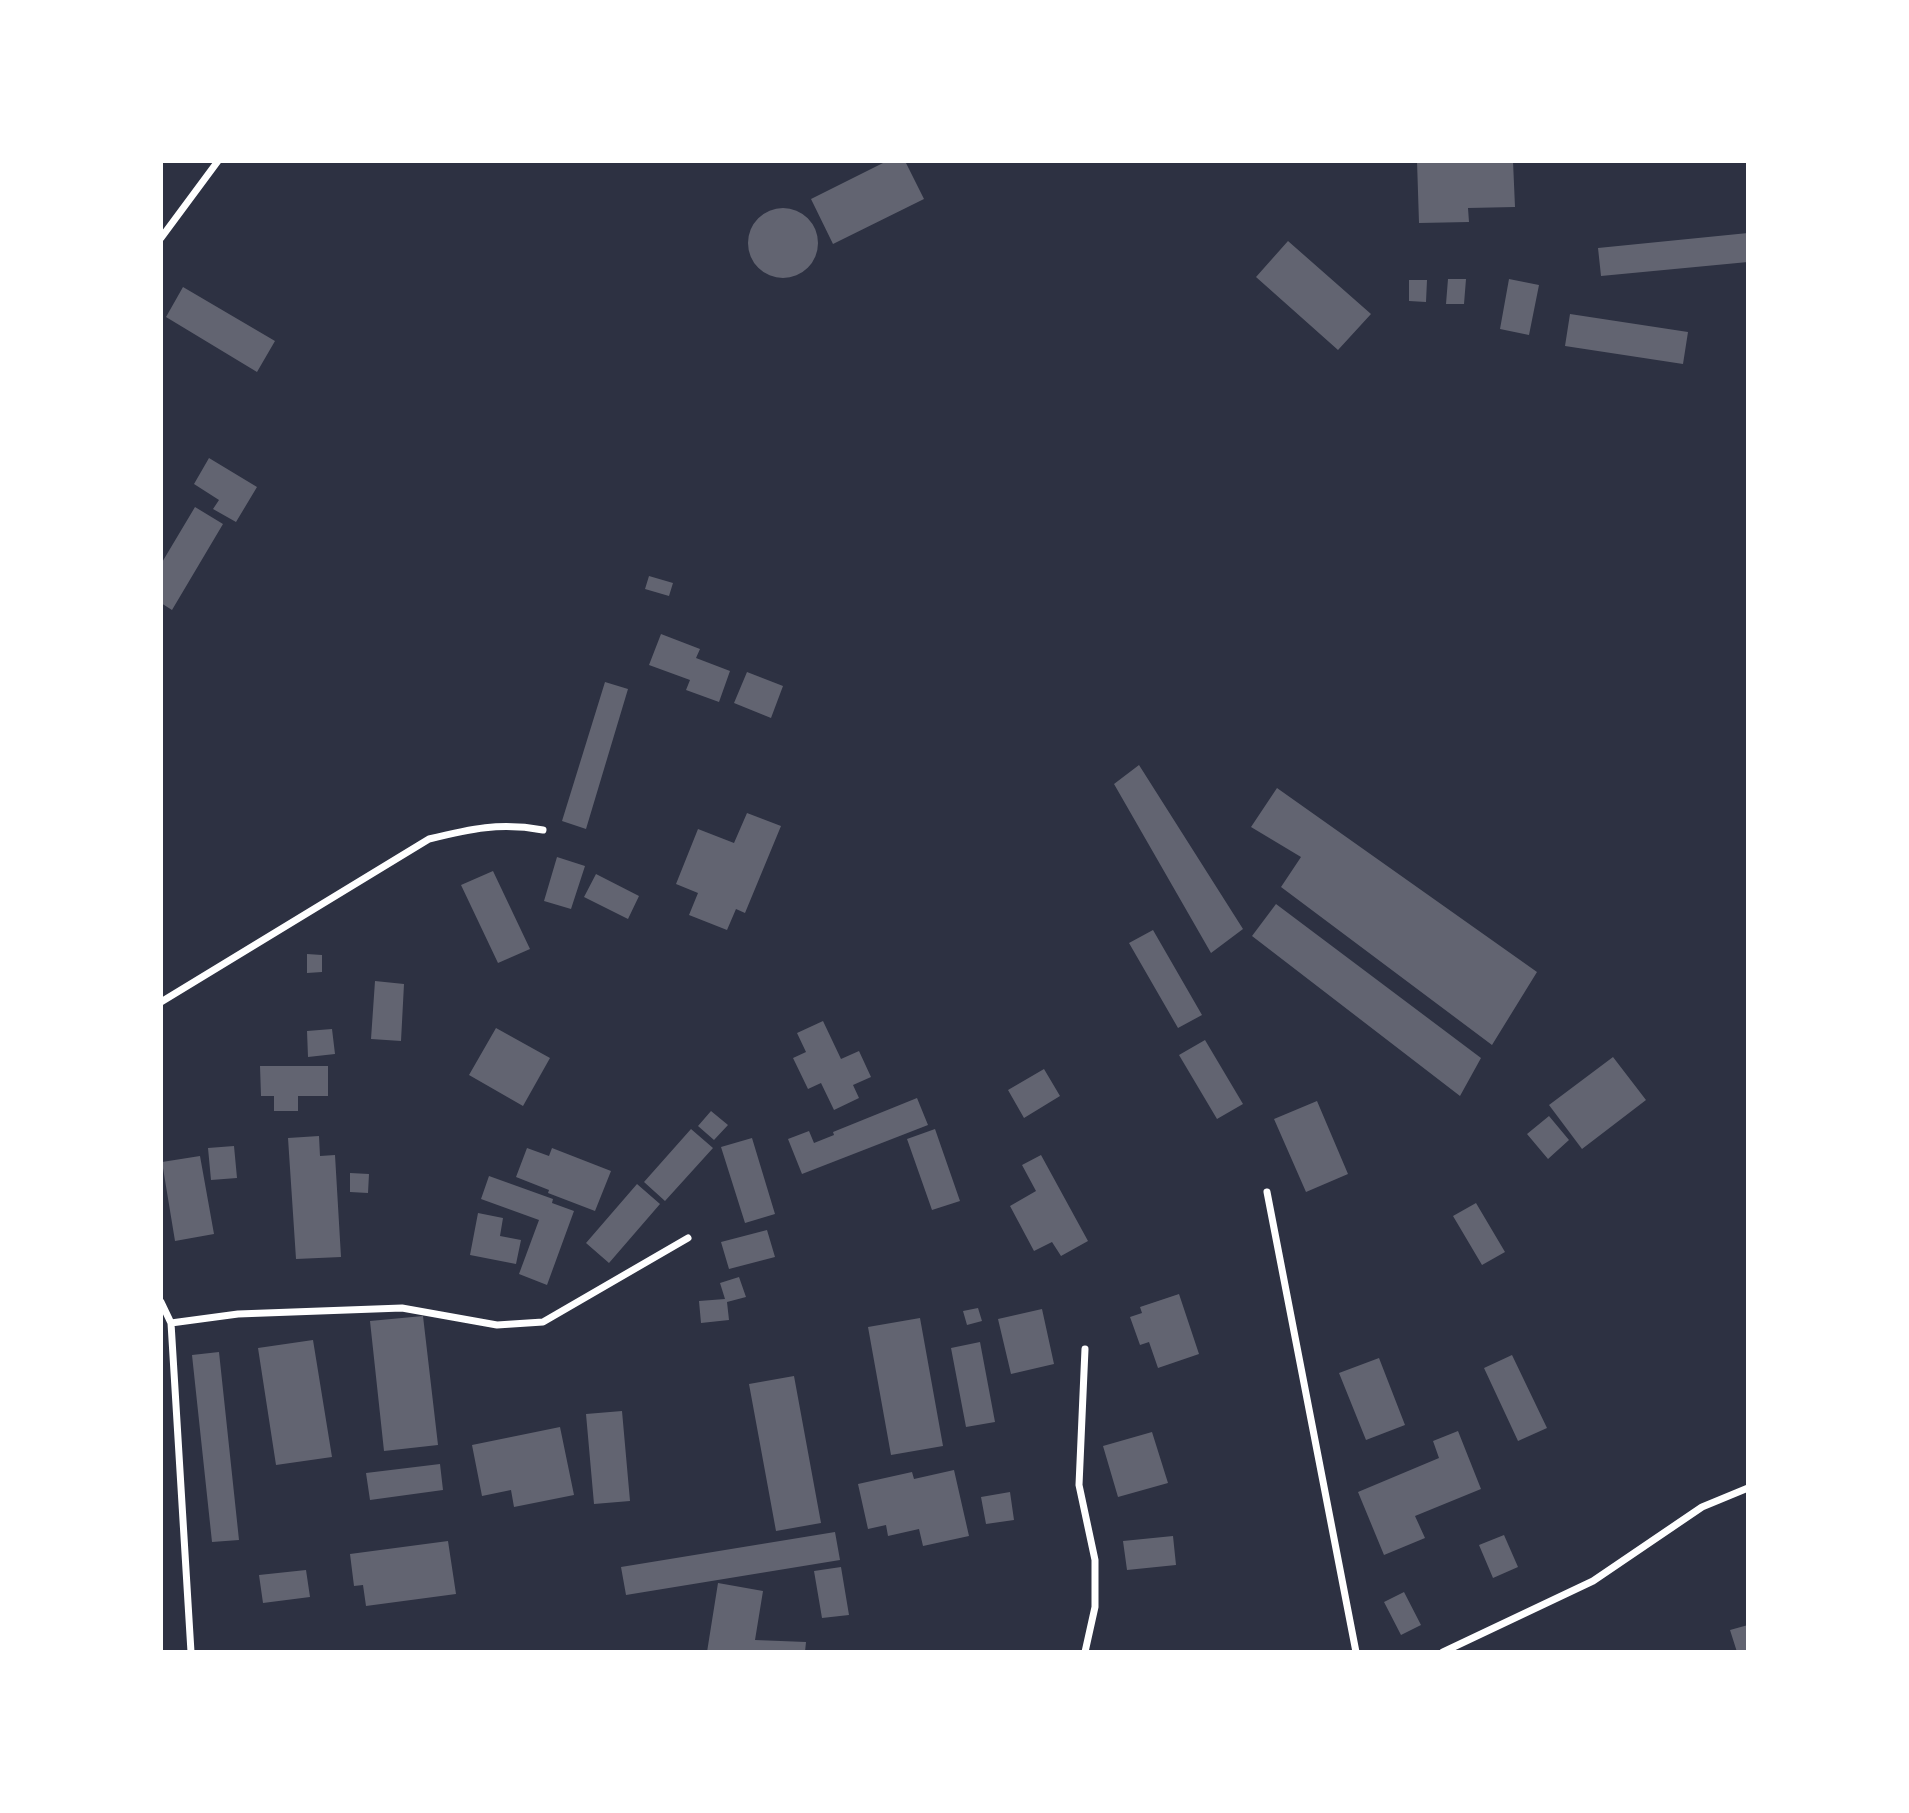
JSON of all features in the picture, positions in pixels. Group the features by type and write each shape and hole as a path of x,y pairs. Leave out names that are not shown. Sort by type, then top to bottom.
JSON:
{"street":[{"path":"161,238 218,161"},
{"path":"161,1002 429,839 476,828 516,825 543,830"},
{"path":"1268,1192 1356,1652"},
{"path":"171,1322 238,1314 402,1308 497,1325 543,1322 688,1238"},
{"path":"161,1302 171,1322 191,1652"},
{"path":"1085,1349 1079,1485 1095,1560 1094,1606 1085,1652"},
{"path":"1443,1652 1593,1581 1702,1507 1748,1488"}],"building":[{"path":"887,161 905,161 924,199 833,244 811,199"},
{"path":"1417,161 1513,161 1515,207 1468,208 1469,222 1419,223"},
{"path":"783,208 808,218 818,243 808,268 783,278 758,268 748,243 758,218"},
{"path":"1748,233 1748,262 1601,276 1598,248"},
{"path":"1288,241 1371,314 1338,350 1256,277"},
{"path":"1448,279 1466,279 1464,304 1446,304"},
{"path":"1509,279 1539,285 1529,335 1500,329"},
{"path":"1409,280 1427,280 1426,302 1409,301"},
{"path":"183,287 275,341 257,372 166,317"},
{"path":"1570,314 1688,332 1683,364 1565,346"},
{"path":"209,458 257,487 236,522 213,509 219,500 194,484"},
{"path":"195,507 223,524 172,610 161,603 161,564"},
{"path":"649,576 673,583 669,596 645,589"},
{"path":"661,634 700,649 696,658 730,671 719,702 686,690 690,680 649,665"},
{"path":"747,672 783,686 771,718 734,703"},
{"path":"605,682 628,689 586,829 562,821"},
{"path":"1139,765 1243,929 1211,953 1114,784"},
{"path":"1277,788 1537,972 1492,1045 1281,887 1301,857 1251,827"},
{"path":"747,813 781,826 745,913 736,909 727,930 689,915 698,893 676,884 698,829 734,843"},
{"path":"557,857 585,866 571,909 544,901"},
{"path":"493,871 530,949 498,963 461,885"},
{"path":"596,874 639,896 628,919 584,897"},
{"path":"1276,904 1481,1058 1460,1096 1252,936"},
{"path":"1153,930 1202,1015 1178,1028 1129,943"},
{"path":"307,954 322,955 322,972 307,973"},
{"path":"375,981 404,984 401,1041 371,1039"},
{"path":"823,1021 841,1059 859,1051 871,1077 853,1085 859,1098 834,1110 821,1083 808,1089 793,1058 806,1052 797,1033"},
{"path":"496,1028 550,1058 523,1106 469,1075"},
{"path":"332,1029 335,1054 308,1057 307,1031"},
{"path":"1205,1040 1243,1104 1217,1119 1179,1055"},
{"path":"1613,1057 1646,1100 1582,1149 1549,1105"},
{"path":"260,1066 328,1066 328,1096 298,1096 298,1111 274,1111 274,1096 261,1096"},
{"path":"1044,1069 1060,1096 1024,1118 1008,1090"},
{"path":"917,1098 928,1125 802,1174 788,1139 809,1131 814,1143 834,1135 833,1132"},
{"path":"1317,1101 1348,1174 1306,1192 1274,1119"},
{"path":"711,1111 728,1125 714,1140 698,1126"},
{"path":"1549,1116 1569,1140 1548,1159 1527,1134"},
{"path":"691,1129 713,1148 665,1201 644,1182"},
{"path":"935,1129 960,1201 932,1210 907,1139"},
{"path":"319,1136 320,1156 335,1155 341,1257 296,1259 288,1138"},
{"path":"752,1138 775,1214 745,1223 721,1147"},
{"path":"234,1146 237,1178 211,1180 208,1148"},
{"path":"527,1148 549,1156 552,1148 611,1171 595,1211 516,1177"},
{"path":"1041,1155 1088,1241 1061,1256 1052,1242 1034,1251 1010,1206 1036,1191 1022,1165"},
{"path":"200,1156 214,1234 175,1241 162,1162"},
{"path":"350,1173 369,1174 368,1193 350,1192"},
{"path":"489,1176 553,1199 552,1203 574,1211 547,1285 519,1274 539,1220 481,1199"},
{"path":"637,1184 660,1204 609,1263 586,1243"},
{"path":"1476,1203 1505,1252 1482,1265 1453,1216"},
{"path":"478,1213 503,1218 500,1236 521,1240 516,1264 470,1255"},
{"path":"767,1230 775,1257 729,1269 721,1242"},
{"path":"739,1277 746,1297 727,1302 729,1320 701,1323 699,1301 725,1299 720,1283"},
{"path":"1179,1294 1199,1354 1158,1368 1149,1342 1140,1345 1130,1317 1142,1313 1140,1307"},
{"path":"978,1308 982,1321 967,1325 963,1311"},
{"path":"1042,1309 1054,1364 1011,1374 998,1319"},
{"path":"423,1316 438,1445 384,1451 370,1321"},
{"path":"920,1318 943,1446 891,1455 868,1327"},
{"path":"313,1340 332,1457 276,1465 258,1348"},
{"path":"980,1342 995,1422 966,1427 951,1348"},
{"path":"219,1352 239,1540 212,1542 192,1355"},
{"path":"1512,1355 1547,1428 1518,1441 1484,1368"},
{"path":"1379,1358 1405,1425 1366,1440 1339,1373"},
{"path":"794,1376 821,1523 776,1531 749,1384"},
{"path":"622,1411 630,1501 594,1504 586,1414"},
{"path":"560,1427 574,1495 514,1507 511,1490 482,1496 472,1445"},
{"path":"1458,1431 1481,1489 1415,1516 1425,1538 1384,1555 1358,1492 1439,1458 1433,1441"},
{"path":"1152,1432 1168,1483 1118,1497 1103,1446"},
{"path":"440,1464 443,1490 370,1500 366,1473"},
{"path":"954,1470 969,1536 923,1546 919,1529 888,1536 886,1525 868,1529 858,1484 912,1472 914,1479"},
{"path":"1010,1492 1014,1520 986,1524 981,1497"},
{"path":"835,1532 840,1560 626,1595 621,1567"},
{"path":"1504,1535 1518,1567 1493,1578 1479,1545"},
{"path":"1173,1536 1176,1565 1127,1570 1123,1541"},
{"path":"448,1541 456,1594 366,1606 363,1585 354,1586 350,1554"},
{"path":"841,1567 849,1615 822,1618 814,1571"},
{"path":"306,1570 310,1597 263,1603 259,1575"},
{"path":"718,1583 763,1591 755,1640 806,1642 805,1652 707,1652"},
{"path":"1404,1592 1421,1625 1401,1635 1384,1602"},
{"path":"1748,1625 1748,1652 1737,1652 1730,1630"}]}
